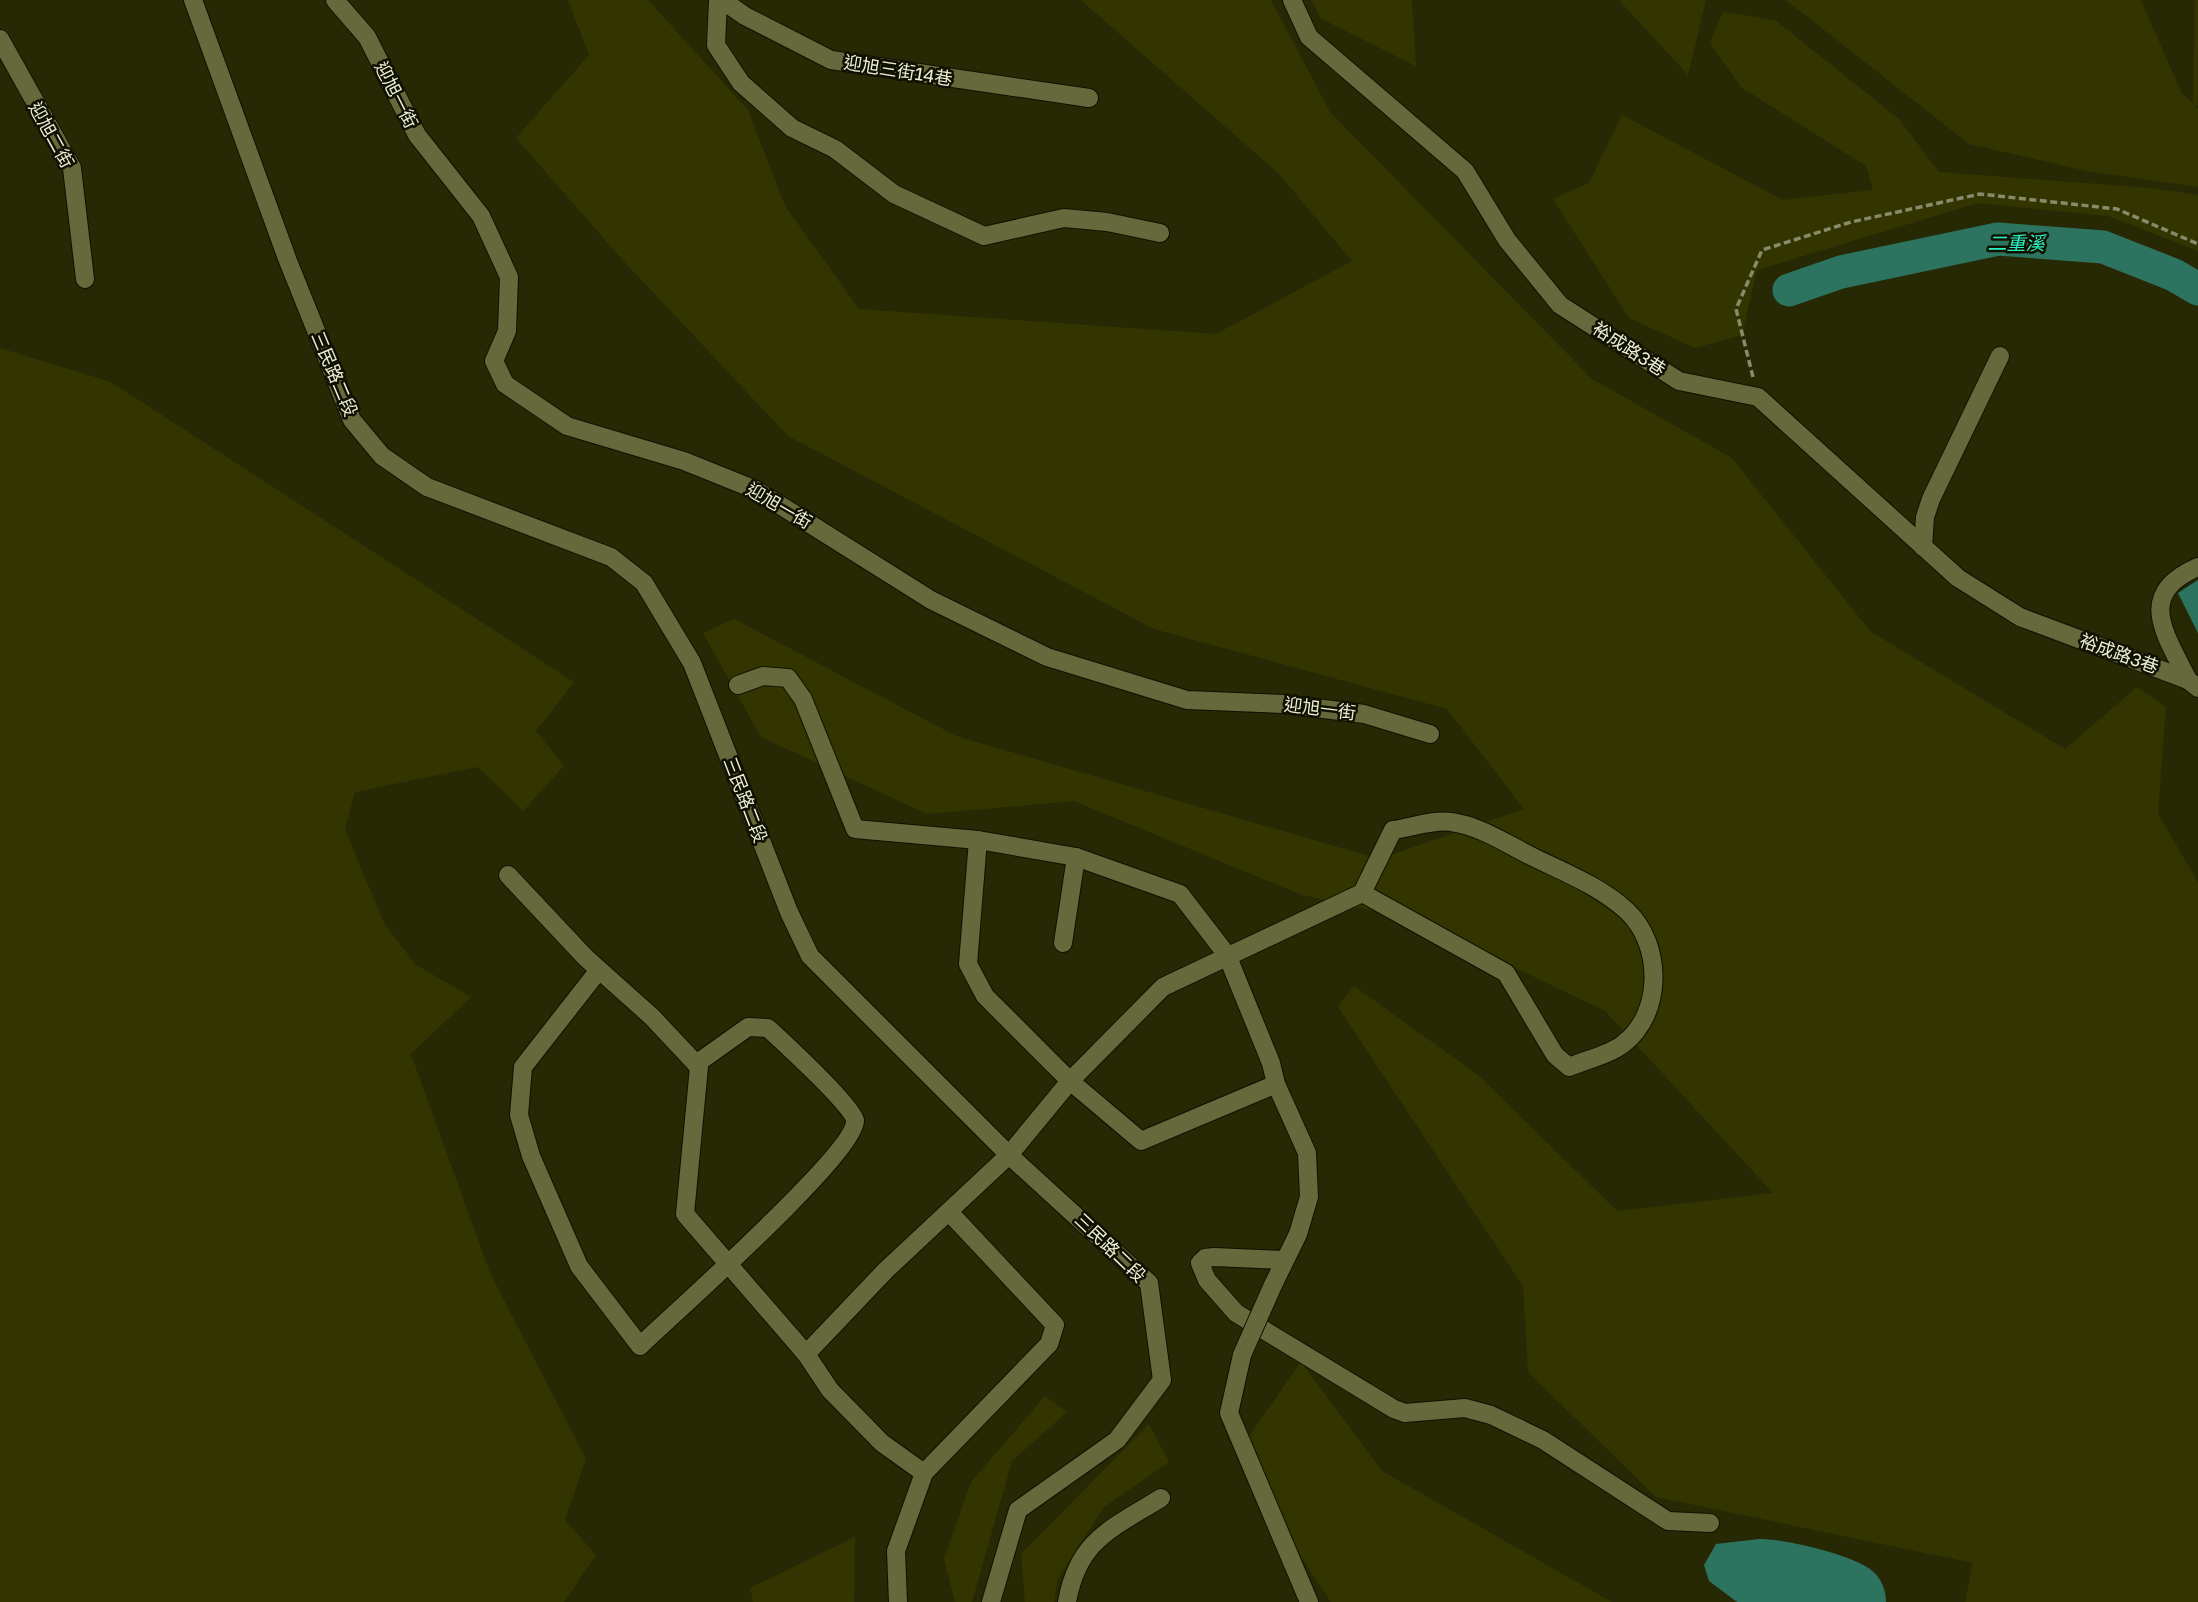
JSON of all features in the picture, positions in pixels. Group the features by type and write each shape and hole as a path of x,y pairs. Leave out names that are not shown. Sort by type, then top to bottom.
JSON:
{"street":[{"name":"三民路二段","path":"193,0 288,261 352,419 382,456 427,487 611,556 643,583 692,663 789,912 810,956 1009,1155 1149,1283 1162,1380 1117,1440 1018,1510 991,1602"},
{"name":"迎旭一街","path":"335,0 366,37 416,135 481,216 509,277 507,331 494,360 505,384 527,401 566,426 684,461 756,490 931,600 1048,657 1187,700 1284,704 1364,714 1430,734"},
{"path":"720,0 716,45 741,83 792,128 835,149 894,194 984,236 1064,218 1107,222 1160,233"},
{"name":"迎旭三街14巷","path":"720,0 745,16 831,60 1089,98"},
{"name":"裕成路3巷","path":"1292,0 1309,37 1465,171 1507,240 1560,305 1679,381 1758,397 1958,578 2020,617 2193,684"},
{"name":"迎旭二街","path":"0,39 72,168 85,278"},
{"path":"1923,547 1925,517 1931,499 2000,356"},
{"name":"裕成路3巷","path":"2193,684 2164,632 2161,602 2164,589 2171,581 2198,566"},
{"path":"738,685 763,676 788,678 803,699 855,829 978,840 1076,858 1180,894 1227,955 1271,1063 1276,1084 1307,1153 1308,1197 1298,1234 1242,1355 1230,1413 1309,1602"},
{"path":"806,1354 886,1270 1009,1155 1070,1081 1163,987 1362,893 1393,830 1449,821 1476,828 1595,887 1628,912 1645,935 1652,954 1653,984 1642,1025 1622,1045 1569,1067 1555,1055 1506,973 1362,893"},
{"path":"978,840 968,964 985,996 1070,1081 1141,1141 1276,1084"},
{"path":"1063,943 1076,858"},
{"path":"508,875 600,970 652,1017 699,1068 685,1214 806,1354 838,1399 882,1443 923,1473"},
{"path":"600,970 523,1067 519,1115 531,1156 579,1266 640,1346 727,1263 770,1228 846,1142 856,1123 854,1115 830,1089 768,1028 748,1027 696,1064"},
{"path":"898,1602 896,1551 923,1473 1049,1344 1055,1325 950,1213"},
{"path":"1284,1260 1214,1256 1205,1258 1200,1264 1207,1280 1236,1312 1394,1409 1405,1413 1465,1408 1491,1415 1543,1440 1668,1521 1710,1522"},
{"path":"1067,1602 1072,1572 1097,1537 1161,1498"}],"path":[{"path":"1758,397 1736,309 1762,250 1852,222 1980,194 2117,209 2198,243"}],"shaded area":[{"path":"568,0 648,0 748,110 785,206 859,309 1216,334 1352,261 1279,174 1081,0 1271,0 1330,112 1592,379 1732,458 1871,632 2065,749 2137,687 2166,707 2158,814 2198,882 2198,1602 1965,1602 1973,1563 1656,1497 1528,1372 1523,1286 1338,1007 1354,986 1478,1075 1617,1211 1773,1193 1605,1011 1416,920 1302,895 1074,801 927,814 761,737 703,633 734,619 956,736 1379,859 1524,809 1447,709 1154,629 788,436 620,257 516,138 589,55"},
{"path":"1312,0 1412,0 1416,66 1320,18"},
{"path":"1619,0 1706,0 1688,75"},
{"path":"1786,0 2141,0 2181,92 2193,104 2195,0 2198,0 2198,105 2195,105 2198,109 2198,187 2087,171 1969,144"},
{"path":"1723,12 1775,20 1899,119 1939,172 2151,188 2198,195 2198,251 2108,216 1978,203 1757,270 1742,335 1695,348 1629,318 1553,199 1589,183 1622,115 1783,200 1873,190 1866,166 1741,87 1710,43"},
{"path":"0,348 111,382 574,682 536,731 564,766 523,811 478,767 355,792 345,829 384,923 415,964 471,997 411,1054 490,1273 586,1459 565,1520 596,1555 564,1602 0,1602"},
{"path":"1301,1362 1382,1471 1612,1602 1331,1602 1264,1501 1242,1446"},
{"path":"1045,1396 1067,1412 1012,1461 972,1602 955,1602 944,1559 971,1482"},
{"path":"1149,1424 1169,1462 1104,1507 1058,1578 1054,1602 1025,1602 1021,1554"},
{"path":"855,1537 854,1602 753,1602 750,1588"}],"water":[{"path":"2198,580 2198,633 2178,593"},
{"path":"1759,1539 1816,1548 1860,1563 1874,1572 1880,1580 1886,1602 1737,1602 1709,1581 1704,1565 1716,1544"}],"waterway":[{"name":"二重溪","path":"1789,290 1841,272 1998,239 2103,247 2174,275 2198,289"}]}
